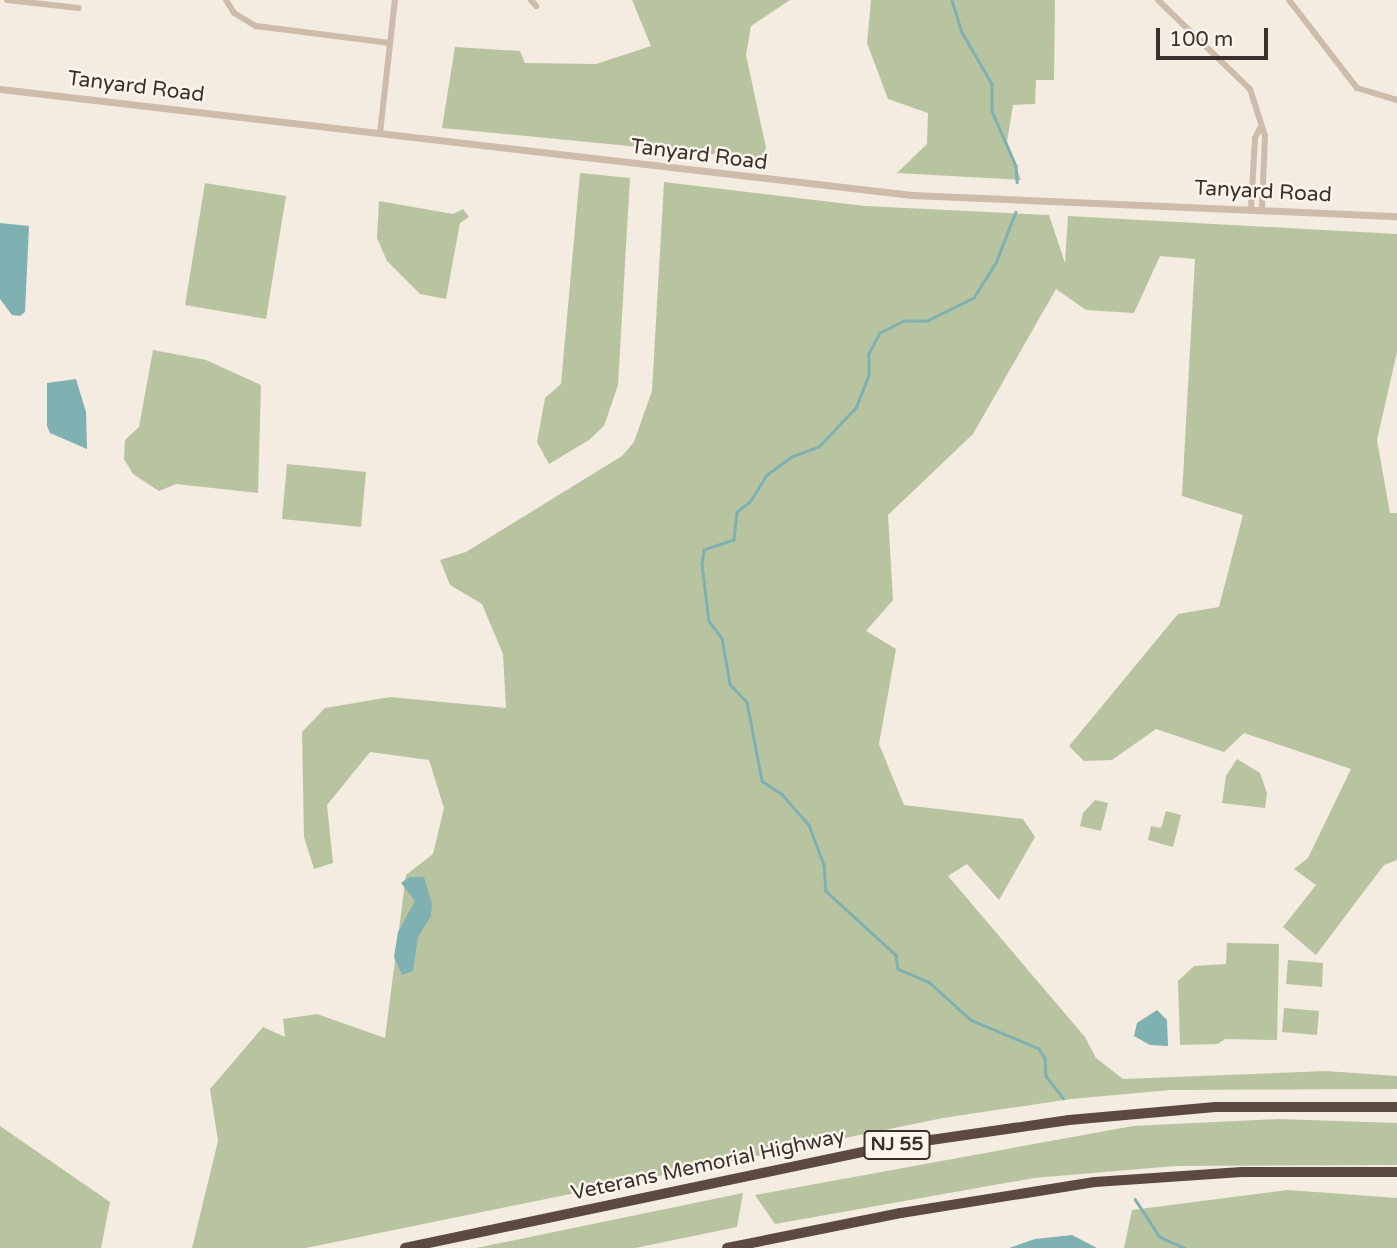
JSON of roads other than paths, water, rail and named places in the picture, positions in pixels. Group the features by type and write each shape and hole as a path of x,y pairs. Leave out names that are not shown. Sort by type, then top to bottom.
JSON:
{"highway":[{"name":"Veterans Memorial Highway","path":"405,1248 896,1146 1069,1119 1214,1107 1397,1107"},
{"path":"727,1248 901,1213 1096,1182 1242,1172 1397,1172"}],"street":[{"path":"7,0 79,8"},
{"path":"226,0 234,13 256,26 390,43"},
{"path":"380,133 395,0"},
{"path":"1158,0 1250,89 1260,128 1265,136 1262,209"},
{"path":"1289,0 1357,88 1397,100"},
{"name":"Tanyard Road","path":"0,89 912,195 1397,216"},
{"path":"1251,208 1255,138 1260,128"}],"water":[{"path":"0,223 29,226 25,312 20,316 12,315 0,299"},
{"path":"76,379 86,412 87,449 50,433 47,426 47,383"},
{"path":"409,877 424,877 432,904 431,916 418,937 413,971 402,975 394,957 398,932 415,901 401,883"},
{"path":"1157,1010 1167,1020 1168,1046 1150,1045 1134,1036 1137,1023"},
{"path":"1072,1235 1097,1248 1009,1248 1035,1239"}],"waterway":[{"path":"952,0 962,32 992,84 992,111 1016,166 1017,182"},
{"path":"1016,212 996,263 974,298 927,321 904,321 880,333 869,354 869,375 857,407 819,447 792,457 767,475 750,502 737,512 734,540 704,550 702,564 709,621 722,638 730,684 747,702 762,781 782,794 809,825 824,865 826,891 896,955 898,969 929,982 971,1020 1038,1048 1045,1058 1046,1076 1063,1098"},
{"path":"1135,1199 1160,1237 1185,1248"}]}
